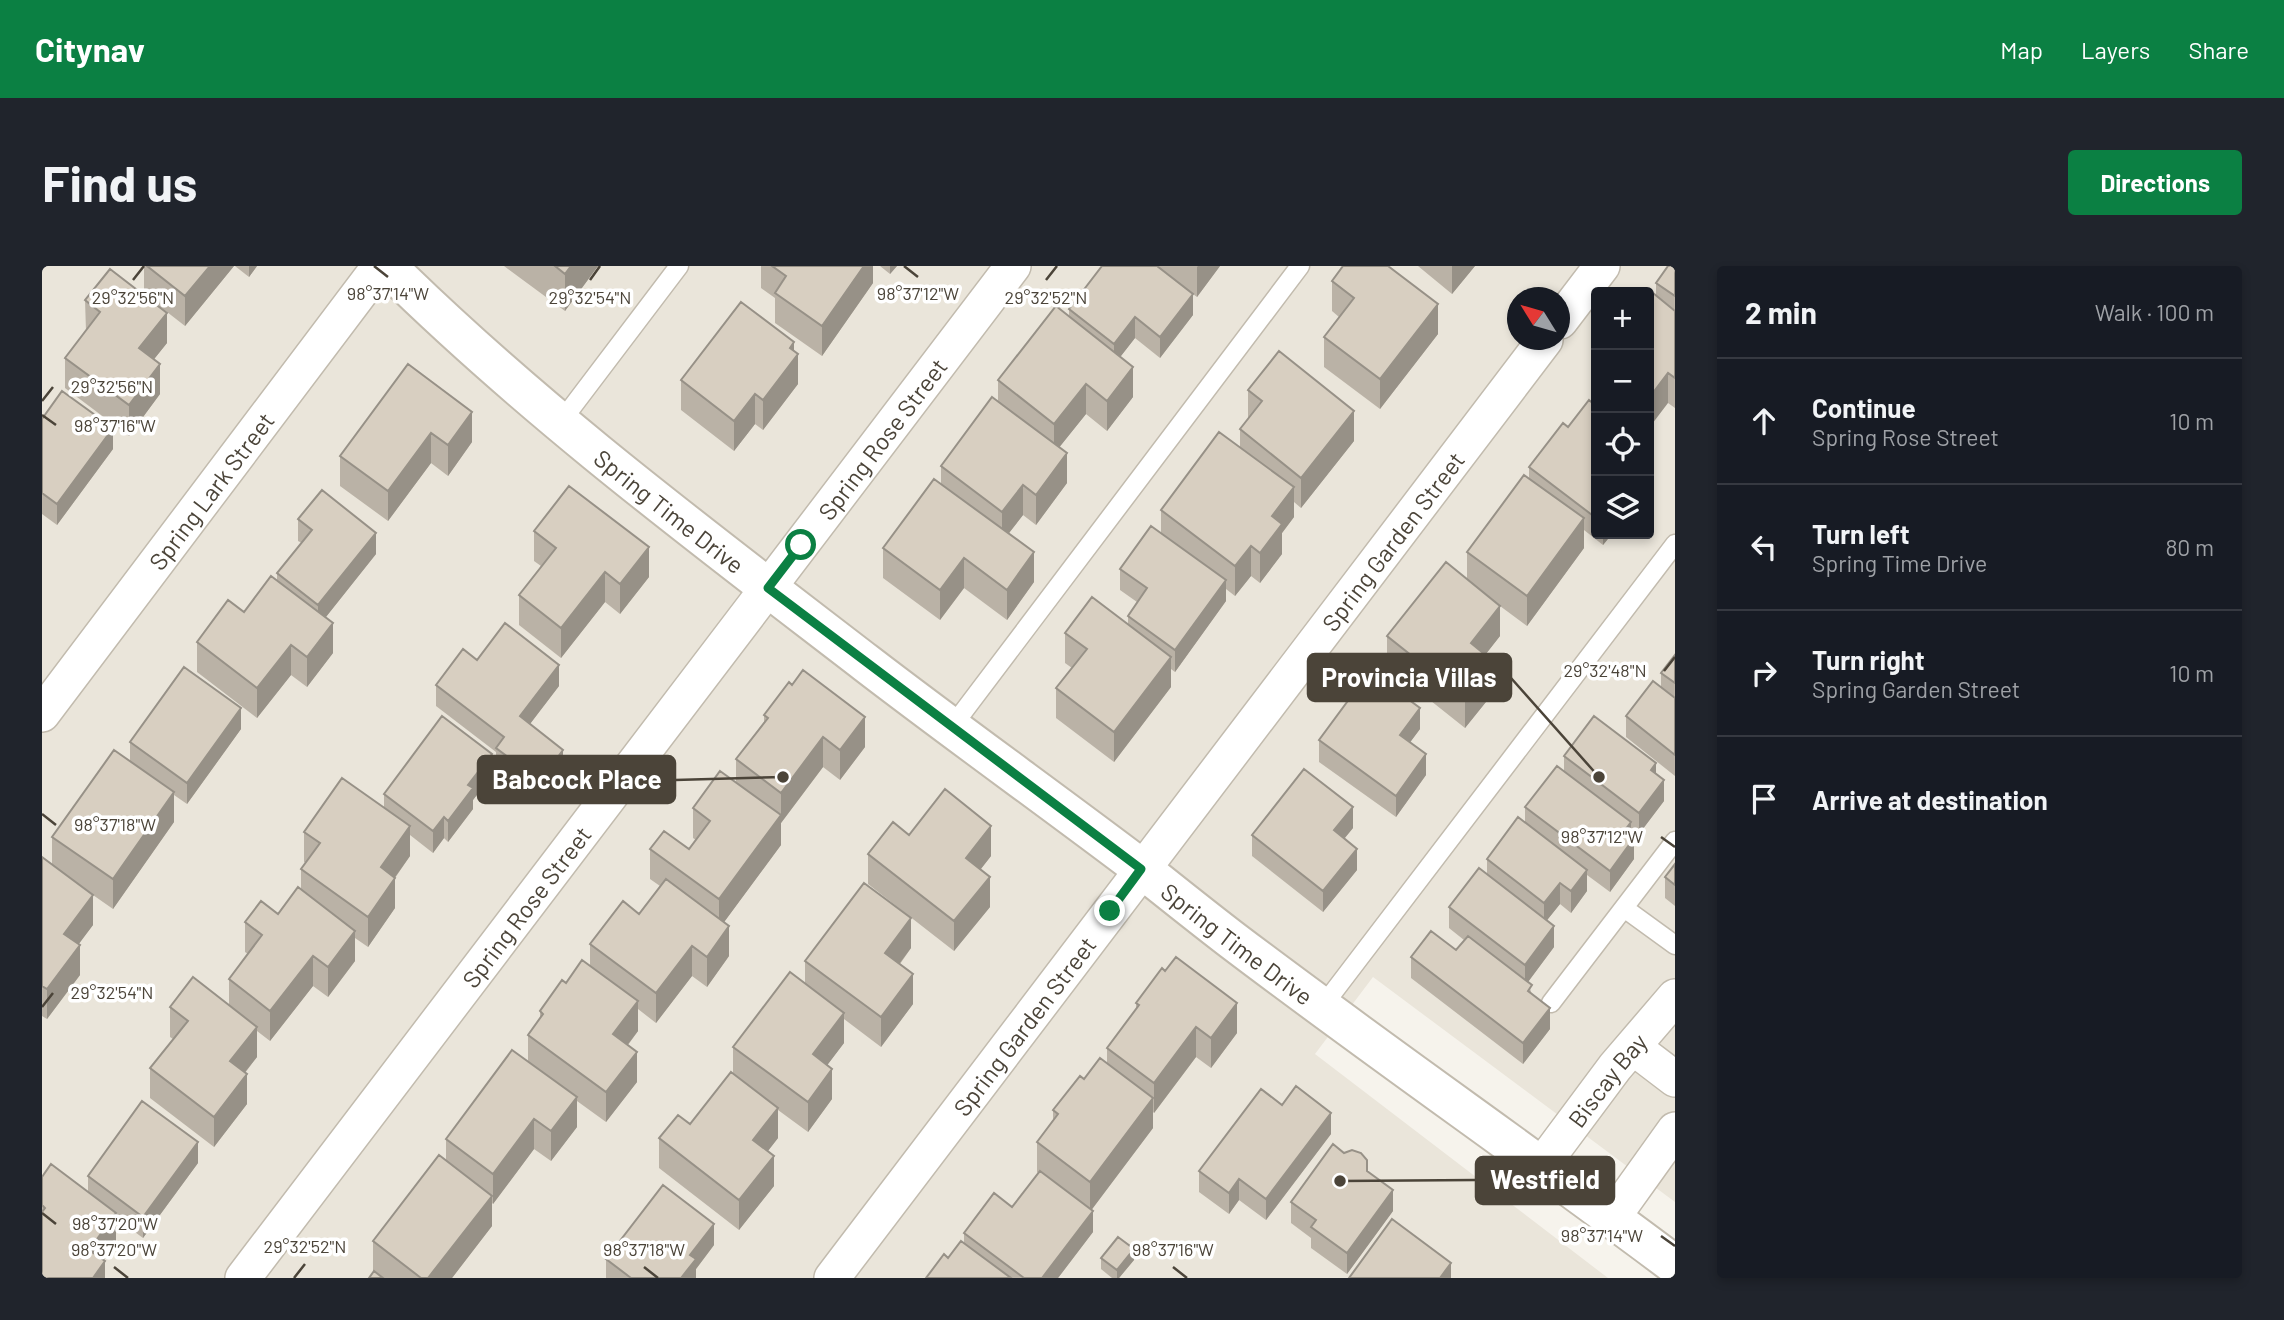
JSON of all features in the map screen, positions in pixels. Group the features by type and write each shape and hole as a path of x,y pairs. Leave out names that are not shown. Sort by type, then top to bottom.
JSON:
{"street":[{"name":"Spring Lark Street","path":"42,714 380,266"},
{"name":"Spring Time Drive","path":"387,266 449,327 560,423 768,588 1322,1006 1675,1265"},
{"name":"Spring Rose Street","path":"243,1278 1013,266"},
{"path":"1570,307 1602,266"},
{"name":"Spring Garden Street","path":"832,1278 1537,350"},
{"name":"Biscay Bay","path":"1542,1166 1675,997"},
{"path":"1633,1047 1675,1079"},
{"path":"1612,1217 1675,1130"}],"lane":[{"path":"560,423 679,266"},
{"path":"951,728 1300,266"},
{"path":"1322,1006 1675,544"},
{"path":"1551,1003 1675,841"},
{"path":"1624,908 1675,945"}],"shaded area":[{"path":"42,266 1675,266 1675,1202 1373,977 1315,1054 1608,1278 42,1278"}],"building":[{"path":"147,266 210,266 185,296"},
{"path":"555,266 571,266 565,274"},
{"path":"772,266 864,266 822,326 775,293 786,276"},
{"path":"1102,266 1157,266 1193,294 1160,337 1135,317 1114,344 1069,309"},
{"path":"1343,266 1388,266 1438,304 1380,379 1324,337 1354,298 1332,281"},
{"path":"1668,266 1675,266 1675,296 1656,283"},
{"path":"110,269 167,313 139,348 160,364 129,405 65,358 100,312 85,300"},
{"path":"1654,294 1675,311 1675,378 1668,373 1654,391"},
{"path":"741,302 794,342 790,348 798,354 763,400 755,394 734,421 681,380"},
{"path":"1056,306 1133,367 1107,401 1086,384 1054,424 998,380"},
{"path":"1279,351 1354,411 1301,478 1240,429 1262,401 1248,390"},
{"path":"408,364 472,412 448,445 431,433 388,491 340,456"},
{"path":"62,391 113,428 57,504 42,493 42,419"},
{"path":"992,397 1067,453 1036,495 1023,485 1002,512 941,466"},
{"path":"1589,400 1591,514 1529,467 1563,423 1568,427"},
{"path":"1219,432 1294,487 1272,516 1282,524 1260,553 1251,546 1235,566 1161,510"},
{"path":"1524,475 1584,518 1527,596 1467,552"},
{"path":"934,479 1034,552 1007,590 964,558 940,590 883,548"},
{"path":"569,486 649,547 620,584 605,572 561,628 519,595 556,548 534,531"},
{"path":"322,490 376,533 318,605 277,573 312,530 298,519"},
{"path":"1151,526 1226,580 1175,650 1128,616 1147,588 1120,569"},
{"path":"1446,562 1500,606 1471,643 1494,662 1465,698 1387,636"},
{"path":"271,576 333,623 307,657 291,645 257,688 197,642 228,600 244,612"},
{"path":"1092,597 1171,657 1114,732 1056,688 1087,649 1065,633"},
{"path":"505,623 559,665 520,716 563,750 540,781 496,748 504,737 436,685 463,649 477,660"},
{"path":"1675,655 1675,683 1661,673"},
{"path":"184,667 241,708 187,783 130,742"},
{"path":"803,670 865,717 840,750 823,737 781,793 736,759 768,718 764,715 789,682 792,685"},
{"path":"1370,671 1420,708 1400,735 1426,754 1396,796 1319,740"},
{"path":"1653,681 1675,698 1675,755 1626,716"},
{"path":"442,716 492,754 468,785 473,788 448,821 444,817 433,831 384,794"},
{"path":"1594,716 1656,763 1651,770 1664,780 1639,813 1564,756"},
{"path":"114,750 174,792 113,879 52,837"},
{"path":"1557,766 1631,822 1625,830 1634,838 1610,871 1525,807"},
{"path":"1304,769 1353,807 1334,830 1357,849 1323,891 1252,835"},
{"path":"720,771 781,815 719,899 650,849 664,831 689,849 710,821 693,808"},
{"path":"342,778 410,826 381,867 395,878 368,917 301,869 320,843 304,832"},
{"path":"945,789 991,826 966,858 990,877 954,921 868,854 893,822 909,835"},
{"path":"1518,817 1587,870 1571,891 1560,883 1544,903 1487,859"},
{"path":"42,857 93,895 64,934 80,945 47,989 42,986"},
{"path":"1675,864 1675,885 1665,877"},
{"path":"1479,868 1554,926 1525,965 1449,907"},
{"path":"666,879 729,926 707,957 692,946 656,993 590,944 623,901 639,914"},
{"path":"864,883 911,918 885,953 913,974 881,1017 805,961"},
{"path":"298,887 355,931 328,967 313,956 270,1011 229,979 262,935 245,922 261,901 278,914"},
{"path":"1431,931 1456,950 1468,936 1532,985 1528,991 1550,1008 1523,1043 1411,957"},
{"path":"1176,957 1237,1003 1211,1038 1196,1027 1154,1083 1107,1048 1162,968 1165,971"},
{"path":"582,960 638,1001 613,1034 637,1052 606,1092 528,1035 543,1014 540,1011 562,980 566,983"},
{"path":"790,972 844,1013 813,1054 832,1069 808,1102 733,1047"},
{"path":"193,977 257,1027 230,1061 247,1074 214,1117 150,1068 188,1021 170,1007"},
{"path":"512,1050 577,1097 551,1131 534,1119 493,1174 446,1139"},
{"path":"1100,1058 1153,1098 1090,1182 1037,1142 1058,1114 1053,1110 1080,1076 1084,1079"},
{"path":"731,1072 778,1108 753,1140 774,1156 739,1200 659,1138 678,1115 690,1124"},
{"path":"1296,1086 1331,1113 1266,1199 1239,1179 1229,1193 1199,1171 1261,1089 1282,1105"},
{"path":"142,1101 198,1142 143,1217 88,1176"},
{"path":"1333,1144 1344,1153 1352,1150 1361,1153 1367,1160 1367,1171 1393,1190 1347,1253 1311,1227 1316,1220 1291,1202"},
{"path":"439,1155 492,1196 428,1278 421,1278 373,1241"},
{"path":"51,1164 116,1213 89,1250 105,1261 93,1278 42,1278 42,1212 45,1208 42,1205 42,1177"},
{"path":"1040,1171 1093,1211 1042,1278 1024,1278 964,1233 994,1193 1012,1207"},
{"path":"663,1185 714,1224 690,1255 696,1259 681,1278 631,1278 606,1259"},
{"path":"1392,1219 1451,1263 1440,1278 1349,1278"},
{"path":"1118,1237 1134,1249 1117,1270 1101,1258"},
{"path":"961,1241 1011,1278 926,1278 944,1254 948,1258"},
{"path":"374,1271 383,1278 369,1278"}],"place":[{"name":"Babcock Place","path":"783,777"},
{"name":"Provincia Villas","path":"1599,777"},
{"name":"Westfield","path":"1340,1181"}],"route":[{"path":"801,545 768,588 1141,869 1110,911"}]}
